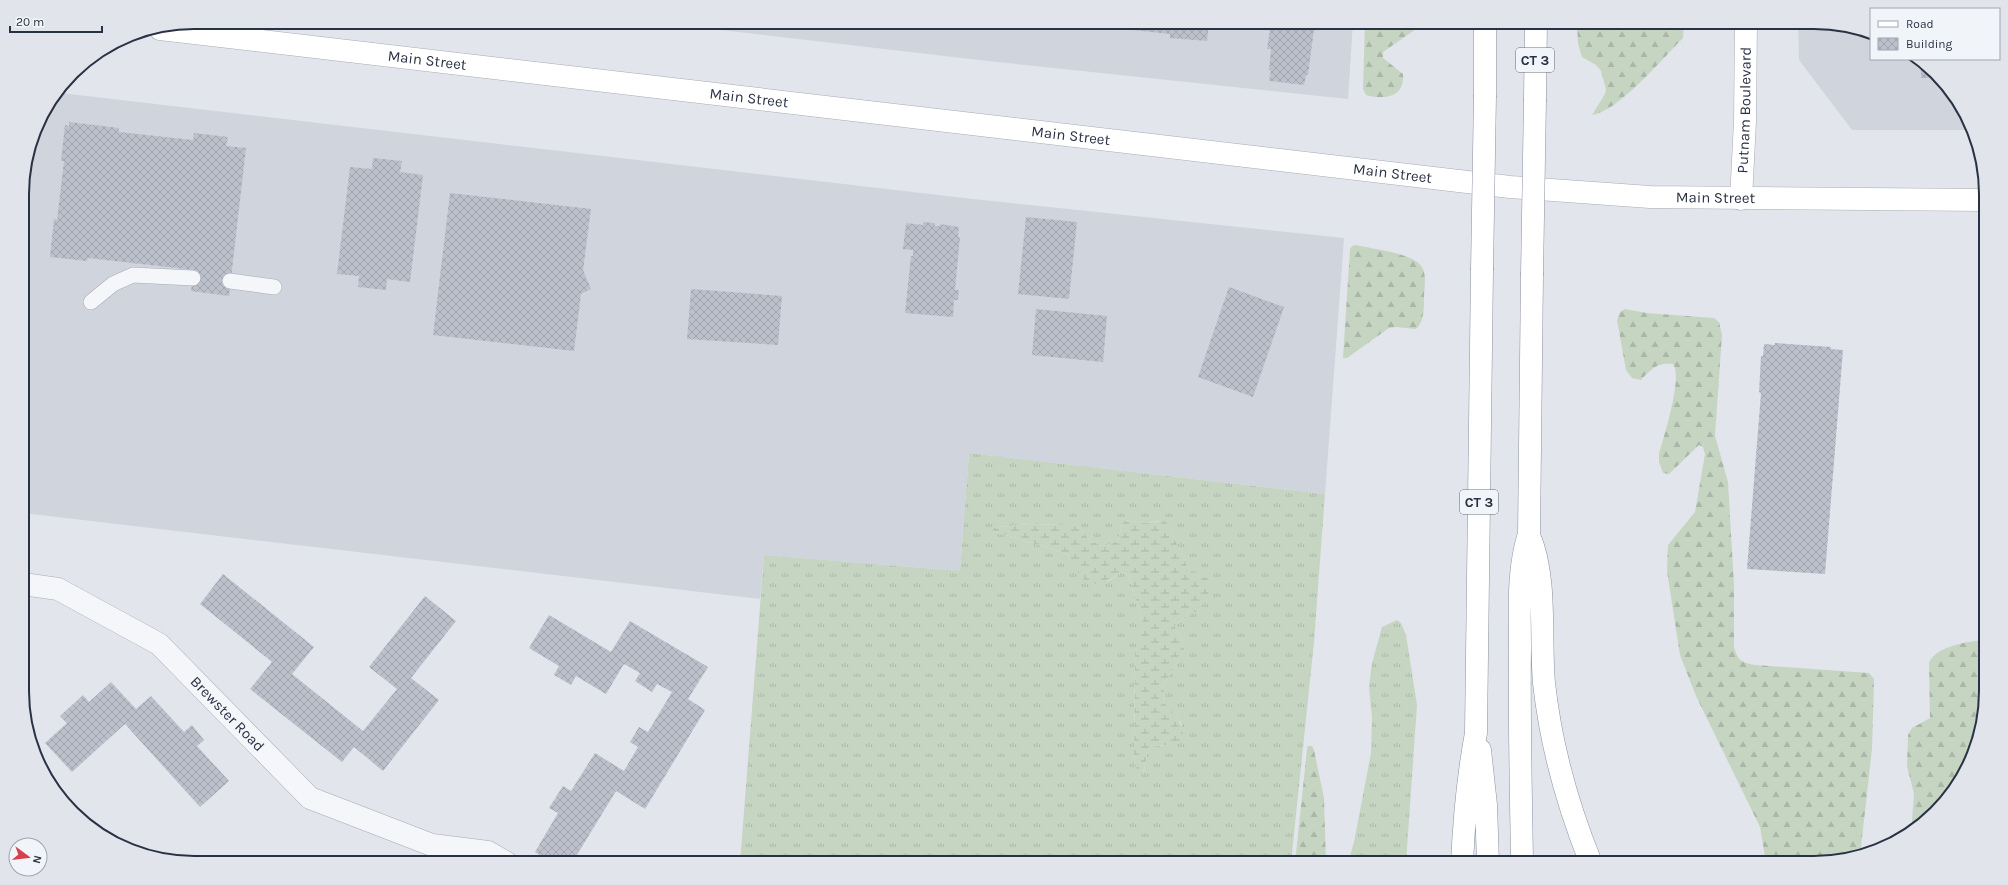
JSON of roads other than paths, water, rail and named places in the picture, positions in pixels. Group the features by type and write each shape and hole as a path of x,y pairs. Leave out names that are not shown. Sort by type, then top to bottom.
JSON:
{"main road":[{"name":"CT 3","path":"1476,733 1485,29"},
{"name":"CT 3","path":"1529,534 1536,29"},
{"name":"Putnam Boulevard","path":"1742,199 1746,29"},
{"name":"Main Street","path":"171,30 1456,182 1588,193 1742,199 1979,200"},
{"path":"1522,856 1519,715 1520,594 1523,558 1529,534"},
{"path":"1529,534 1535,553 1539,574 1544,672 1554,749 1568,801 1588,856"},
{"path":"1462,856 1467,792 1476,733"},
{"path":"1476,733 1482,766 1488,856"}],"street":[{"name":"Brewster Road","path":"29,585 58,589 159,644 310,798 434,854 488,852 495,856"}],"lane":[{"path":"91,302 113,284 133,275 193,278"},
{"path":"230,281 274,287"}]}
